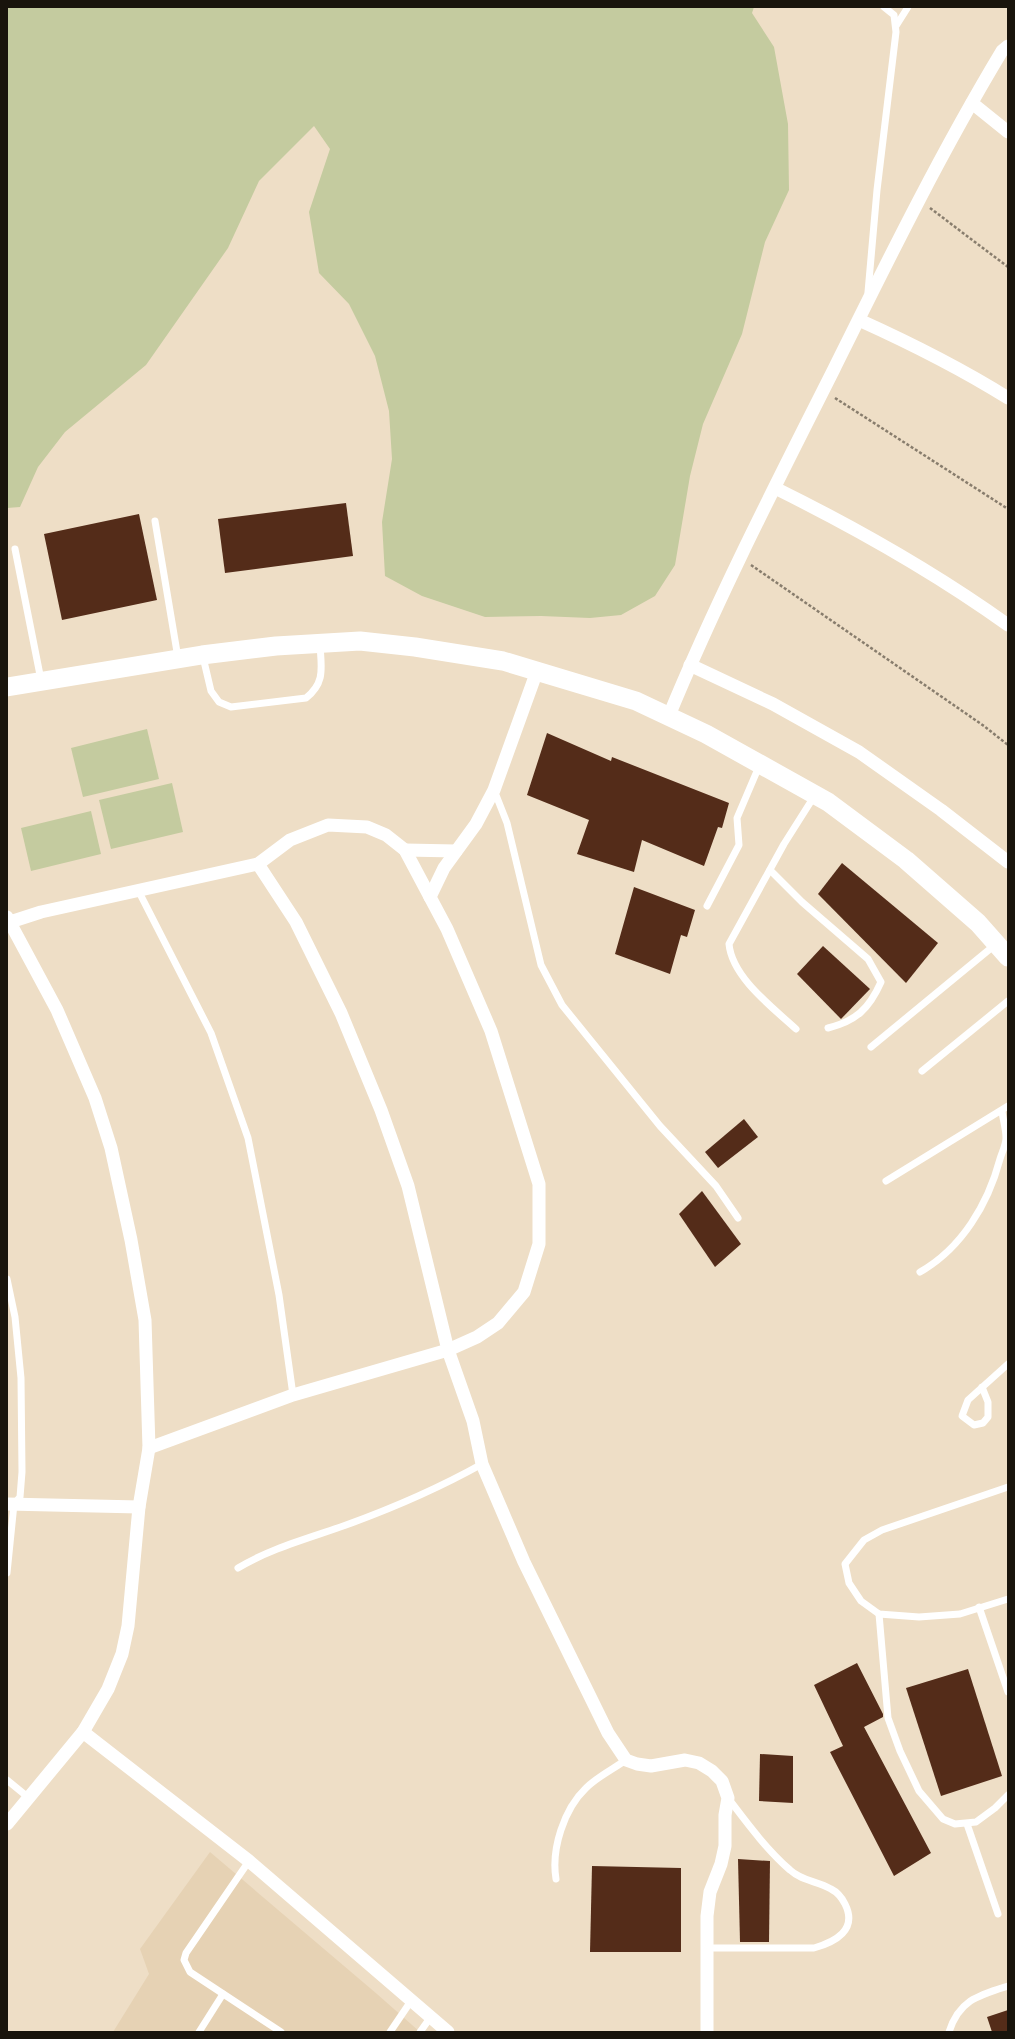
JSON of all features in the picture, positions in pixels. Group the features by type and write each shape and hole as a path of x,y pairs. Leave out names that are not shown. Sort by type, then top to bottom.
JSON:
{"street":[{"path":"668,718 690,665 823,390 920,200 972,103 1002,51 1008,46"},
{"path":"972,103 1008,132"},
{"path":"859,320 910,342 963,370 1008,398"},
{"path":"775,488 842,522 914,562 1008,625"},
{"path":"7,687 178,658 276,646 360,641 415,647 503,661 636,701 668,718 706,734 815,794 906,860 978,923 1002,950"},
{"path":"690,665 773,704 859,752 941,810 1008,862"},
{"path":"430,896 444,868 476,824 494,790 537,671"},
{"path":"7,1824 83,1732 108,1689 122,1654 128,1626 139,1507 149,1448 145,1320 131,1240 111,1148 95,1098 57,1010 8,921 41,912 258,864 290,840 328,825 367,826 386,835 405,850 447,929 492,1031 539,1184 539,1244 524,1292 498,1324 477,1337 448,1350 293,1395 149,1448"},
{"path":"405,850 456,851"},
{"path":"258,864 296,922 341,1013 381,1110 408,1186 448,1350 473,1421 482,1464 524,1562 608,1733 626,1760 637,1764 651,1766 685,1760 698,1762 712,1771 722,1781 728,1798 725,1815 725,1846 721,1864 710,1892 707,1916 707,2032"},
{"path":"11,1504 139,1507"},
{"path":"83,1732 250,1861 448,2032"}],"lane":[{"path":"868,302 876,190 895,52 896,26 894,15 884,7"},
{"path":"896,26 908,7"},
{"path":"155,522 178,658"},
{"path":"15,549 41,682"},
{"path":"202,655 211,691 219,702 231,706 306,698 316,690 321,677 320,644"},
{"path":"706,906 739,845 737,818 760,764"},
{"path":"494,790 507,823 541,965 562,1005 660,1126 716,1186 738,1218"},
{"path":"796,1030 742,976 730,955 729,944 770,870 815,794"},
{"path":"770,870 802,902 868,958 881,982 875,996 854,1019 828,1028"},
{"path":"138,890 211,1033 248,1138 280,1295 293,1395"},
{"path":"871,1047 1002,950"},
{"path":"922,1071 1008,1001"},
{"path":"886,1181 1005,1109 1006,1140 994,1179 980,1210 958,1240 942,1256 920,1272"},
{"path":"7,1279 15,1317 21,1378 20,1497 11,1504 7,1573"},
{"path":"982,1387 988,1402 988,1417 983,1423 974,1425 962,1416 968,1400 982,1387 1008,1364"},
{"path":"238,1568 253,1559 348,1524 444,1485 482,1464"},
{"path":"1008,1487 882,1530 864,1540 845,1564 849,1583 861,1600 879,1614 918,1617 960,1614 1008,1599"},
{"path":"979,1607 1008,1692"},
{"path":"879,1614 888,1718 900,1751 920,1791 943,1819 955,1824 976,1822 995,1808 1008,1795"},
{"path":"556,1879 554,1866 561,1831 574,1800 587,1787 626,1760"},
{"path":"7,1780 29,1798"},
{"path":"707,1948 814,1948 828,1944 838,1937 845,1931 849,1921 848,1912 838,1894 832,1889 802,1879 791,1871 755,1833 728,1798"},
{"path":"967,1824 998,1914"},
{"path":"250,1861 186,1953 184,1960 190,1972 281,2032"},
{"path":"950,2032 953,2021 965,2004 982,1994 1008,1986"},
{"path":"199,2032 223,1994"},
{"path":"390,2032 411,2001"},
{"path":"420,2032 430,2018"}],"path":[{"path":"920,200 1008,267"},
{"path":"823,390 1008,509"},
{"path":"741,558 965,712 1008,745"}],"shaded area":[{"path":"210,1852 420,2032 113,2032 149,1974 140,1949"}],"green space":[{"path":"7,7 754,7 752,13 774,47 788,124 789,190 765,242 742,334 703,424 690,476 675,565 655,596 621,615 590,618 541,616 485,617 422,596 385,576 382,522 392,459 389,411 375,356 349,304 319,273 309,212 330,149 314,126 259,181 228,248 146,365 65,432 38,467 20,507 7,508"},
{"path":"147,729 159,779 83,797 71,748"},
{"path":"172,783 183,832 111,849 99,800"},
{"path":"91,811 101,854 31,871 21,828"}],"building":[{"path":"346,503 353,556 225,573 218,519"},
{"path":"139,514 157,600 62,620 44,534"},
{"path":"547,733 611,761 612,757 729,803 722,828 718,827 704,866 642,840 634,872 577,854 589,820 527,795"},
{"path":"842,863 938,943 906,983 818,894"},
{"path":"634,887 695,910 687,937 681,935 670,974 615,954"},
{"path":"823,946 870,989 841,1019 797,974"},
{"path":"744,1119 758,1137 718,1168 705,1152"},
{"path":"702,1191 741,1244 715,1267 679,1214"},
{"path":"857,1663 883,1714 883,1717 864,1727 931,1853 894,1876 830,1752 843,1746 814,1685"},
{"path":"968,1669 1002,1776 941,1796 906,1688"},
{"path":"760,1754 793,1756 793,1803 759,1801"},
{"path":"738,1859 770,1861 769,1942 740,1942"},
{"path":"592,1866 681,1868 681,1952 590,1952"},
{"path":"1008,2010 1008,2032 992,2032 987,2017"}]}
